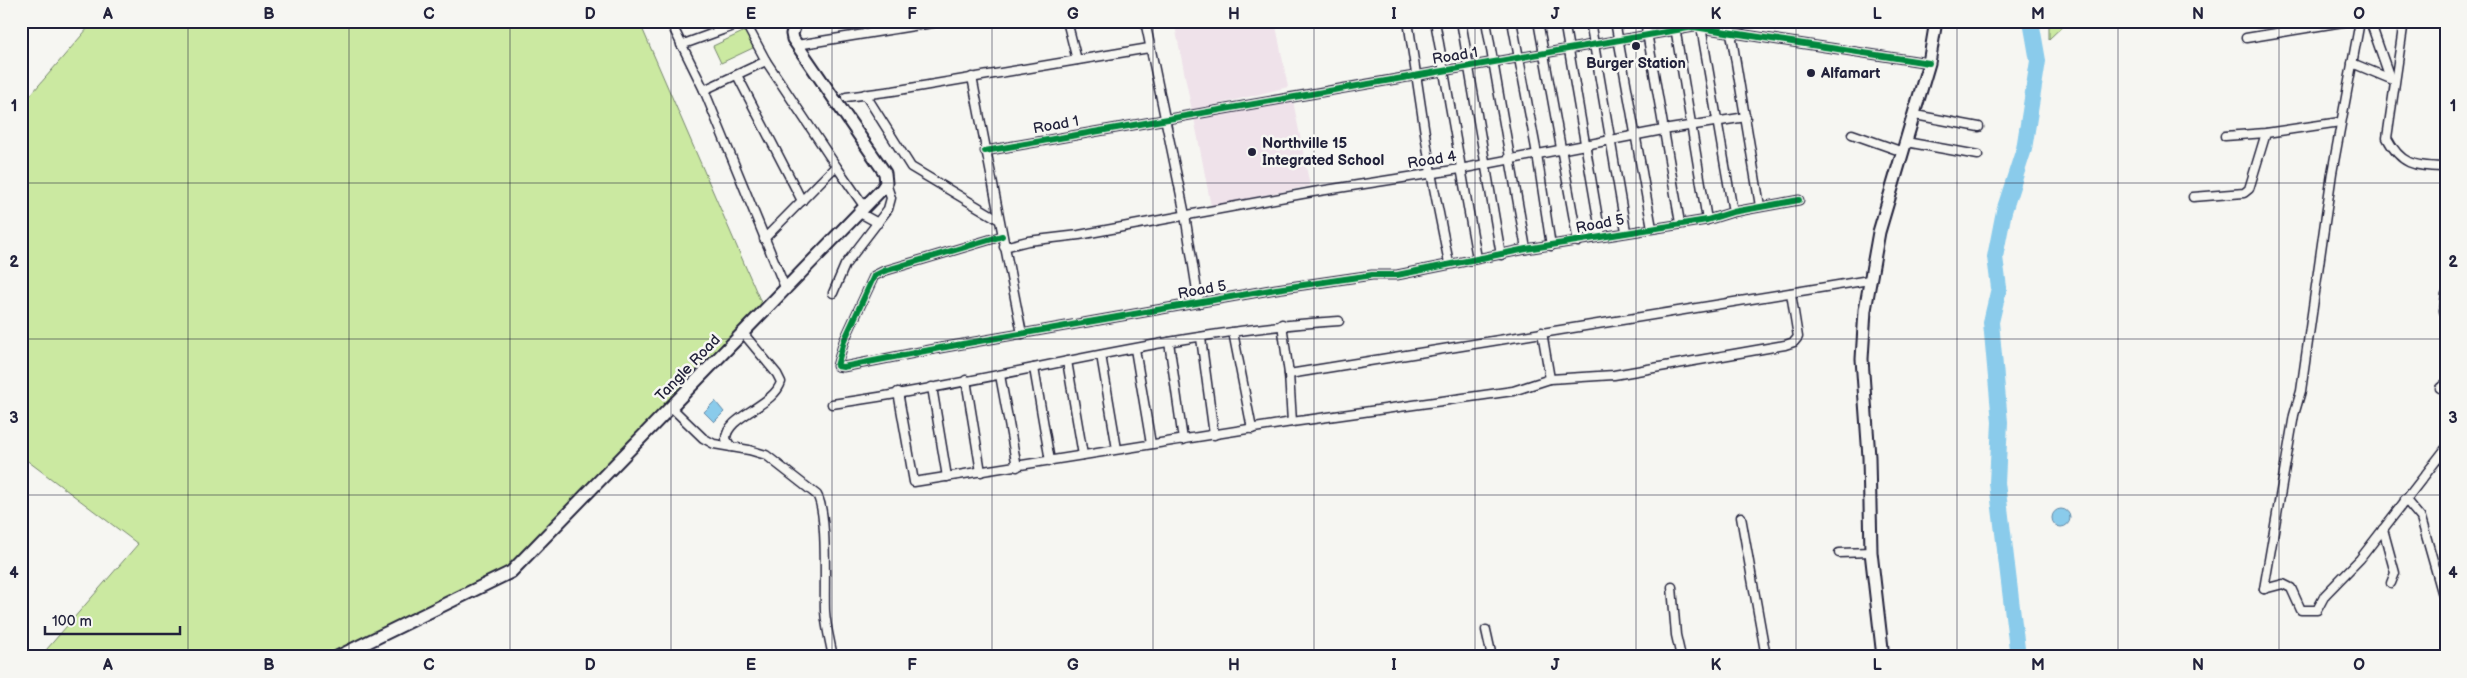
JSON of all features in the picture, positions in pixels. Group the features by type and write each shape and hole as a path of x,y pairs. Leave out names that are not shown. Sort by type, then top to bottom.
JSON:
{"street":[{"path":"670,21 680,45 704,90 786,290"},
{"path":"797,45 944,21"},
{"path":"1067,21 1077,60"},
{"path":"1145,21 1185,215 1199,303"},
{"path":"1408,21 1431,173 1449,263"},
{"path":"1435,21 1477,258"},
{"path":"1460,21 1501,255"},
{"path":"1486,21 1526,248"},
{"path":"1512,21 1537,154 1550,246"},
{"path":"1538,21 1578,242"},
{"path":"1564,21 1601,236"},
{"path":"1590,21 1626,231"},
{"path":"1615,21 1652,228"},
{"path":"1645,21 1662,130 1680,223"},
{"path":"1674,21 1707,220"},
{"path":"1729,21 1760,206"},
{"path":"1883,657 1871,552 1869,457 1862,359 1864,310 1879,232 1915,115 1929,63 1936,21"},
{"path":"2246,38 2349,21"},
{"path":"2360,21 2340,122 2301,391 2294,415 2264,588 2282,584 2291,588 2301,610 2316,610 2325,595 2360,559 2446,448"},
{"path":"2370,21 2393,81"},
{"path":"2404,21 2393,81 2387,138 2394,152 2410,164 2442,167 2446,170"},
{"path":"680,45 726,25 746,22 766,61 836,166 861,209 878,223"},
{"path":"793,24 792,34 797,45 885,174 890,204 878,223 845,264 833,293"},
{"path":"1701,25 1733,212"},
{"name":"Road 1","path":"985,151 1417,74 1676,31 1701,25 1730,32 1929,63"},
{"path":"846,97 1150,48"},
{"path":"704,90 766,61"},
{"path":"2352,63 2393,81"},
{"path":"737,75 802,202"},
{"path":"972,77 998,220 1022,334"},
{"path":"865,94 911,167 998,220"},
{"path":"1915,115 1979,127"},
{"name":"Road 4","path":"1004,247 1028,241 1460,169 1637,137 1662,130 1746,117"},
{"path":"2225,136 2266,133 2340,122"},
{"path":"2193,198 2244,194 2249,188 2266,133"},
{"path":"1852,134 1904,147 1978,155"},
{"path":"764,239 836,166"},
{"name":"Tangle Road","path":"337,657 511,572 786,290 886,183"},
{"name":"Road 5","path":"1002,236 895,267 874,276 844,341 836,364 843,367 1327,281 1372,275 1397,275 1449,263 1501,255 1526,248 1578,242 1626,231 1707,220 1760,206 1799,200"},
{"path":"1289,374 1518,339 1542,332 1869,280"},
{"path":"898,392 914,482 1292,422 1513,391 1550,379 1614,375 1794,342 1798,337 1791,293"},
{"path":"2446,294 2444,311 2446,315"},
{"path":"832,404 1000,375 1169,342 1282,324 1339,321"},
{"path":"1282,324 1289,374 1292,422"},
{"path":"1233,332 1252,429"},
{"path":"1542,332 1550,379"},
{"path":"731,447 726,439 729,428 774,392 781,382 778,374 743,333"},
{"path":"1200,338 1214,435"},
{"path":"1169,342 1183,440"},
{"path":"1135,348 1151,444"},
{"path":"1101,356 1117,449"},
{"path":"1067,361 1083,455"},
{"path":"1034,368 1050,461"},
{"path":"1000,375 1016,467"},
{"path":"966,380 981,472"},
{"path":"932,387 947,477"},
{"path":"671,407 703,438 714,444 750,450 766,455 819,498 823,521 826,623 833,657"},
{"path":"2405,499 2422,518 2446,606"},
{"path":"1741,517 1766,657"},
{"path":"2383,529 2395,573 2391,583"},
{"path":"1839,553 1871,552"},
{"path":"1672,587 1676,634 1682,657"},
{"path":"1486,630 1492,657"}],"shaded area":[{"name":"Northville 15 Integrated School","path":"1174,21 1275,21 1288,87 1192,111"},
{"name":"Northville 15 Integrated School","path":"1293,101 1310,186 1211,206 1194,118"}],"green space":[{"path":"94,21 639,21 763,307 509,566 324,657 40,657 138,544 21,456 21,106"},
{"path":"2049,21 2068,21 2049,39"},
{"path":"747,30 755,47 721,63 713,46"}],"water":[{"path":"715,401 724,412 714,422 704,412"},
{"path":"2061,509 2067,512 2070,518 2067,524 2061,527 2055,524 2052,518 2055,512"}],"waterway":[{"path":"2018,657 1997,483 2000,422 1991,322 1999,288 1995,257 2004,211 2024,149 2038,61 2031,21"}],"cycle path":[{"path":"985,151 1694,27 1929,63"},
{"path":"1002,236 884,271 874,276 844,341 837,366 843,367 940,348 1276,289 1372,275 1397,275 1526,249 1707,220 1733,212 1799,200"}],"place":[{"name":"Burger Station","path":"1636,46"},
{"name":"Alfamart","path":"1811,73"},
{"name":"Northville 15 Integrated School","path":"1252,152"}]}
